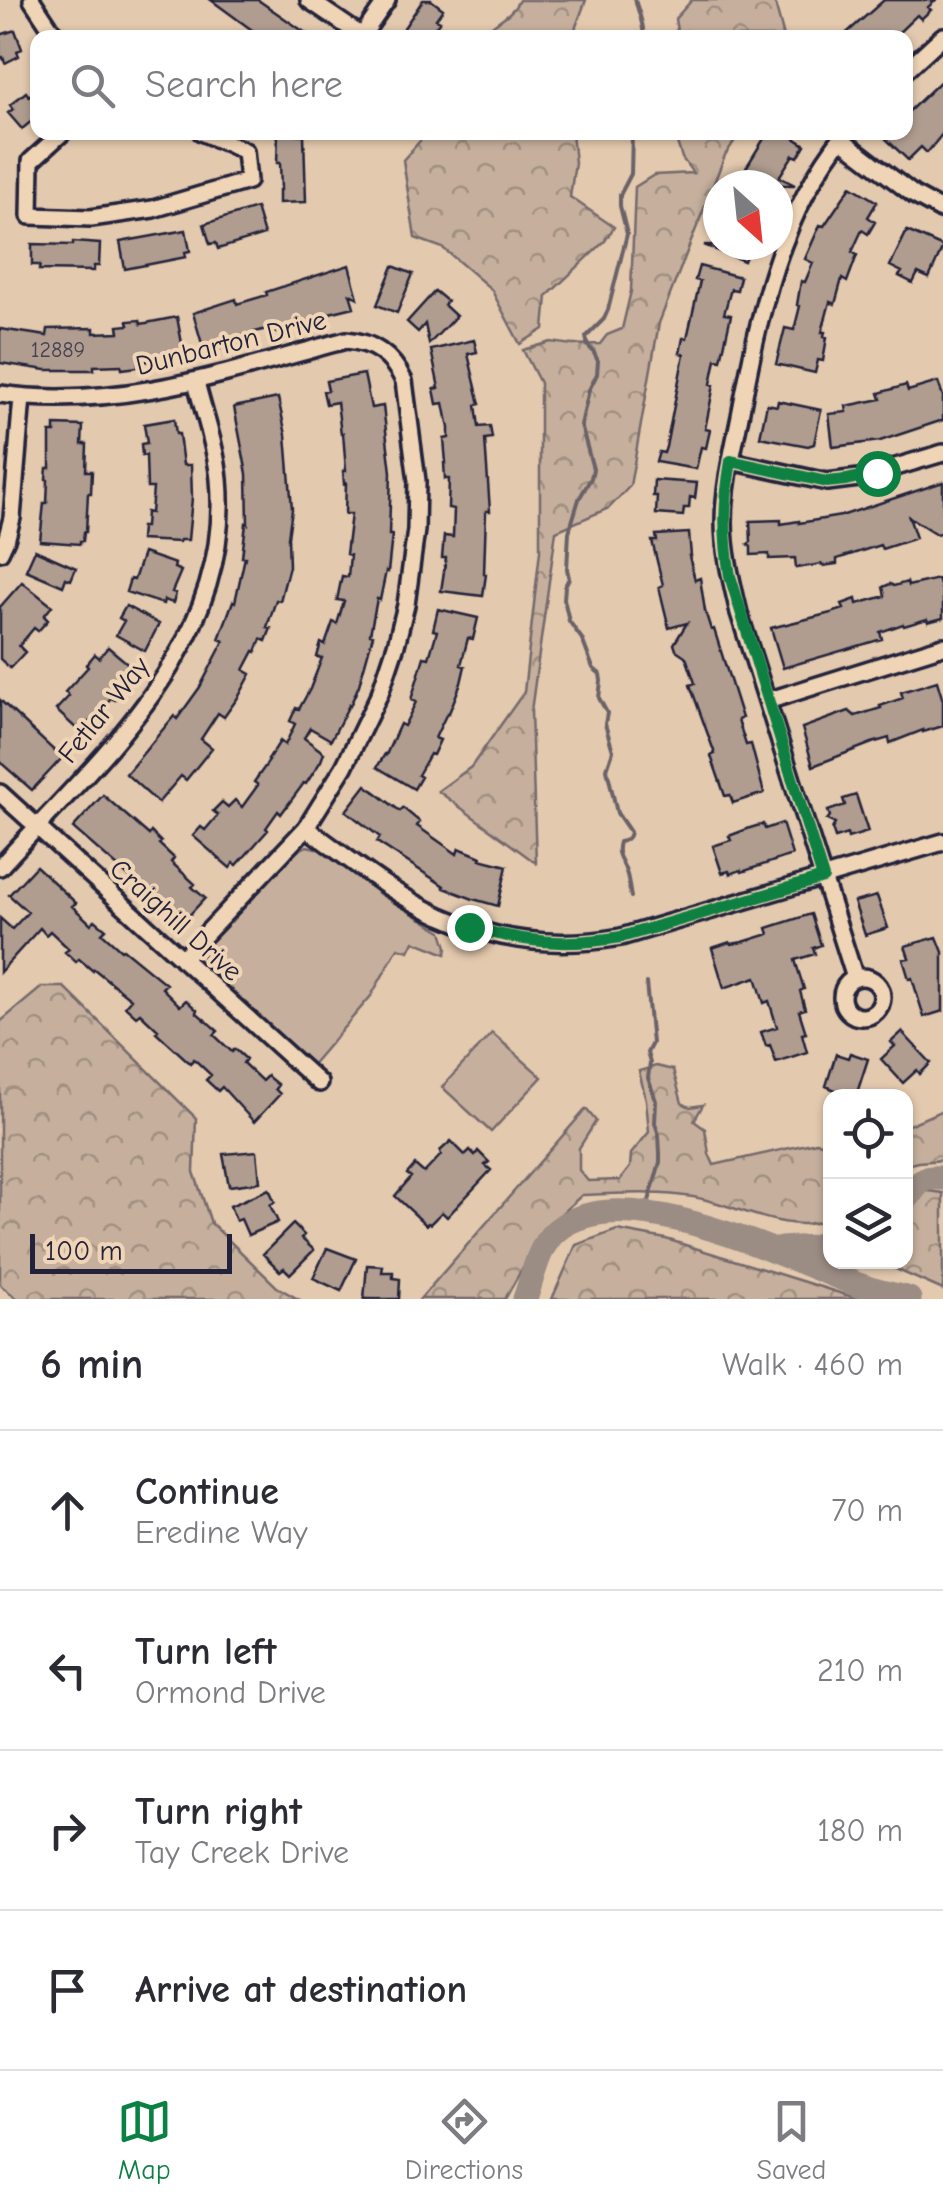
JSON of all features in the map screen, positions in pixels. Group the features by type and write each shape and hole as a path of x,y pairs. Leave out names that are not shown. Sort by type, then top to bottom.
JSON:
{"street":[{"path":"32,0 52,30"},
{"path":"309,0 353,30"},
{"path":"366,30 387,0"},
{"path":"913,64 943,36"},
{"path":"54,140 31,162 30,216 92,218 153,209 248,180 245,151 220,140"},
{"path":"841,140 806,193 782,243 755,340 731,461 724,526 730,576 855,978"},
{"path":"849,140 914,194 943,212"},
{"name":"Dunbarton Drive","path":"0,394 60,399 147,392 346,340 382,351 398,368 406,386 418,481 416,530 406,605 363,731 306,828 182,960"},
{"name":"Fetlar Way","path":"0,866 144,708 181,651 195,621 215,552 220,508 216,458 196,382"},
{"path":"0,552 12,518 22,397"},
{"path":"731,461 827,482 859,478 943,452"},
{"path":"767,701 943,646"},
{"name":"Craighill Drive","path":"0,793 319,1084"},
{"path":"306,828 397,892 440,916 510,938 556,944 621,937 943,842"}],"green space":[{"path":"519,0 586,0 575,30 487,30"},
{"path":"692,0 774,0 782,30 677,30 675,19"},
{"path":"421,140 573,140 575,163 570,197 614,227 605,241 547,296 544,329 520,344 491,289 443,248 415,238 403,160"},
{"path":"676,140 735,140 719,170 703,170 703,211 659,323 630,486 609,508 556,531 531,711 536,863 438,791 471,767 524,692 540,551 540,383 523,350 551,342 600,344 607,335 622,329 631,291 635,187 654,175 693,173 682,158"},
{"path":"307,846 320,849 381,895 442,931 447,947 446,954 414,941 409,951 398,948 371,996 310,1067 208,972 202,961 205,948 294,853"},
{"path":"42,987 64,987 196,1118 194,1172 211,1223 277,1287 298,1299 18,1299 0,1285 0,1022"},
{"path":"492,1033 542,1077 491,1132 442,1087"},
{"path":"656,1066 673,1070 682,1103 690,1107 703,1105 694,1121 705,1129 714,1165 823,1143 823,1221 796,1224 779,1221 679,1195 582,1195 545,1228 505,1299 420,1299 586,1109 596,1121 579,1148 579,1170 588,1181 620,1180 630,1167 631,1154 649,1132 639,1071"},
{"path":"943,1110 943,1160 913,1163 913,1123"},
{"path":"922,1192 943,1193 943,1290 896,1269 913,1269 913,1202"},
{"path":"617,1230 666,1239 859,1299 552,1299 576,1245"}],"building":[{"path":"211,0 258,0 301,30 252,30"},
{"path":"423,0 431,0 443,9 433,30 402,30"},
{"path":"884,0 936,0 921,19 917,15 901,30 850,30"},
{"path":"15,30 22,49 17,51 19,56 5,63 0,58 0,35"},
{"path":"943,79 943,133 927,153 921,147 908,160 887,140 913,140 913,107"},
{"path":"26,92 30,122 22,129 8,113 13,109 10,105"},
{"path":"278,140 304,140 306,202 279,203"},
{"path":"763,140 797,140 805,145 798,157 793,155 783,170 745,170"},
{"path":"851,186 877,202 868,217 875,222 868,234 862,230 852,252 857,255 847,282 842,279 835,304 830,302 822,332 827,337 823,361 818,360 815,373 776,364 785,328 794,330 801,281 805,282 813,263 805,259 820,225 824,226"},
{"path":"256,208 264,235 218,249 216,243 210,244 204,224"},
{"path":"186,230 190,251 185,252 186,257 125,269 120,242"},
{"path":"907,231 943,247 929,278 918,273 913,283 890,266"},
{"path":"32,244 100,244 99,266 94,266 94,271 39,270 40,265 32,265"},
{"path":"349,265 358,298 350,294 354,307 313,317 314,321 271,334 270,328 244,335 246,340 205,354 193,313 236,299 237,304 267,295 266,292"},
{"path":"393,266 413,274 397,313 377,305"},
{"path":"699,266 740,277 737,290 731,289 724,314 731,315 711,384 714,385 705,429 710,430 706,448 701,447 696,469 656,462 659,452 664,453 666,447 684,354 680,353 683,338 687,338 700,281 695,280"},
{"path":"435,291 456,316 429,344 425,324 418,332 407,322"},
{"path":"177,317 184,354 176,355 177,359 138,362 138,367 122,369 121,365 94,366 94,370 46,370 0,363 0,329 47,336 48,329 119,332 118,326 129,325 128,321 140,320 141,324"},
{"path":"474,340 477,352 468,354 480,404 476,405 479,427 490,426 492,438 485,439 490,511 486,511 483,596 441,591 446,558 442,558 444,536 453,537 454,509 448,508 449,479 445,479 444,463 444,439 449,438 449,428 444,403 437,404 434,389 439,388 431,350"},
{"path":"364,374 371,408 383,406 391,472 388,572 380,600 377,599 370,634 373,635 359,685 331,740 310,728 304,738 324,753 321,761 281,814 278,811 268,830 230,868 193,836 201,827 205,830 218,815 213,811 222,802 228,807 235,800 242,807 258,785 254,782 280,741 285,745 295,724 290,721 310,689 322,658 317,657 321,643 325,645 333,622 337,624 344,601 337,600 342,576 348,577 350,555 346,554 351,514 345,514 346,471 337,402 326,404 323,391 328,390 326,381"},
{"path":"938,382 943,396 943,420 880,441 833,447 829,414 847,412 846,406 881,399 879,393 906,385 908,391"},
{"path":"278,398 286,435 292,509 289,566 280,601 276,600 266,641 261,639 244,670 251,674 239,696 224,717 218,713 201,739 212,748 186,780 181,776 158,803 126,774 174,716 177,719 200,687 224,641 219,639 235,602 245,557 247,474 234,407"},
{"path":"778,401 821,410 814,444 760,437 767,404 777,406"},
{"path":"174,419 183,465 191,465 188,540 140,540 146,512 151,513 153,488 147,488 146,455 142,456 141,444 147,443 144,424"},
{"path":"55,425 83,426 82,444 87,444 86,471 92,471 91,493 86,532 80,544 40,541 47,503 50,433 55,433"},
{"path":"654,480 697,483 695,498 690,497 683,516 656,514"},
{"path":"943,482 943,532 936,534 909,517 916,538 882,549 880,545 823,566 796,568 795,558 751,555 750,521 781,520 781,524 841,516"},
{"path":"689,533 695,580 700,578 705,611 711,630 714,629 742,718 738,720 746,745 751,744 764,793 733,803 730,795 725,796 711,756 715,754 690,685 695,683 687,660 674,644 687,623 669,628 659,587 663,585 652,541 657,541 656,535"},
{"path":"35,550 76,568 71,580 66,578 63,586 26,570"},
{"path":"143,553 175,564 174,568 181,571 172,592 176,593 173,603 164,600 163,604 126,592"},
{"path":"938,579 943,594 943,618 903,624 880,632 882,639 783,668 771,628 844,609 842,604 856,599 857,604 885,596 883,587 890,584 907,582 908,586"},
{"path":"22,582 52,606 44,616 48,620 38,631 34,628 19,646 25,652 10,668 0,659 0,607"},
{"path":"126,606 159,624 145,651 116,635"},
{"path":"438,609 478,618 473,639 468,638 461,683 435,738 440,740 418,775 421,777 414,789 377,767 416,702 411,700 424,657 429,658"},
{"path":"108,647 138,672 80,732 56,710 95,654 99,658"},
{"path":"937,681 943,701 943,726 890,743 889,738 872,743 813,766 802,728 849,711 855,716 881,708 903,698 901,692"},
{"path":"0,700 62,758 32,790 0,762"},
{"path":"366,785 400,811 403,808 420,822 417,826 457,854 459,848 507,866 498,906 444,888 377,842 380,837 346,811"},
{"path":"103,795 161,842 174,858 171,862 205,898 182,923 73,828"},
{"path":"856,795 868,832 835,838 835,824 827,820 828,811 845,805 843,799"},
{"path":"782,823 792,855 742,872 722,873 713,846 750,828 763,824 765,829"},
{"path":"36,866 76,903 72,906 91,924 95,920 106,929 102,933 166,984 162,988 180,1006 186,1000 197,1010 218,1031 214,1035 246,1059 243,1063 262,1081 267,1076 278,1085 275,1089 280,1094 254,1122 222,1087 218,1091 206,1080 211,1075 194,1059 190,1063 140,1013 136,1016 125,1006 131,999 94,969 79,959 76,962 50,931 46,935 40,928 0,972 0,918 12,929 28,912 9,895"},
{"path":"877,896 888,928 865,935 854,902"},
{"path":"811,914 821,945 813,948 815,954 795,960 804,989 800,991 805,1009 799,1011 807,1052 776,1062 761,1032 777,1027 756,977 724,988 712,948 769,934 767,928"},
{"path":"937,937 943,952 943,1011 924,1017 903,959 909,958 905,946"},
{"path":"902,1032 931,1063 903,1083 881,1059 895,1046 891,1042"},
{"path":"850,1053 868,1059 858,1089 826,1086 836,1054 848,1058"},
{"path":"451,1141 465,1155 470,1150 475,1155 478,1151 491,1170 447,1217 442,1212 426,1225 395,1196 411,1177 407,1174 415,1165 424,1173"},
{"path":"257,1151 260,1182 229,1186 223,1154"},
{"path":"269,1189 275,1202 270,1205 278,1222 248,1235 230,1206"},
{"path":"293,1224 314,1250 290,1274 284,1268 280,1271 263,1254"},
{"path":"327,1248 356,1259 341,1291 313,1278"},
{"path":"367,1265 383,1266 382,1272 393,1272 393,1278 400,1279 399,1299 364,1299"}],"waterway":[{"path":"635,0 643,30"},
{"path":"631,897 618,851 619,842 630,832 617,813 607,769 613,751 605,724 607,713 599,698 600,674 593,668 582,639 569,621 564,599 569,578 569,532 593,469 581,425 598,361 586,337 608,310 627,234 620,195 631,174 632,140"},
{"path":"645,1215 660,1162 656,1101 648,1078 647,1053 652,1043 646,983"},
{"path":"913,1190 924,1180 943,1178"},
{"path":"913,1180 919,1181"},
{"path":"525,1299 550,1236 587,1215 624,1212 709,1228 864,1287 909,1299"},
{"path":"816,1246 823,1240"},
{"path":"781,1249 823,1243"}],"route":[{"path":"469,927 556,944 592,942 823,878 730,576 724,504 731,461 827,482 877,473"}]}
